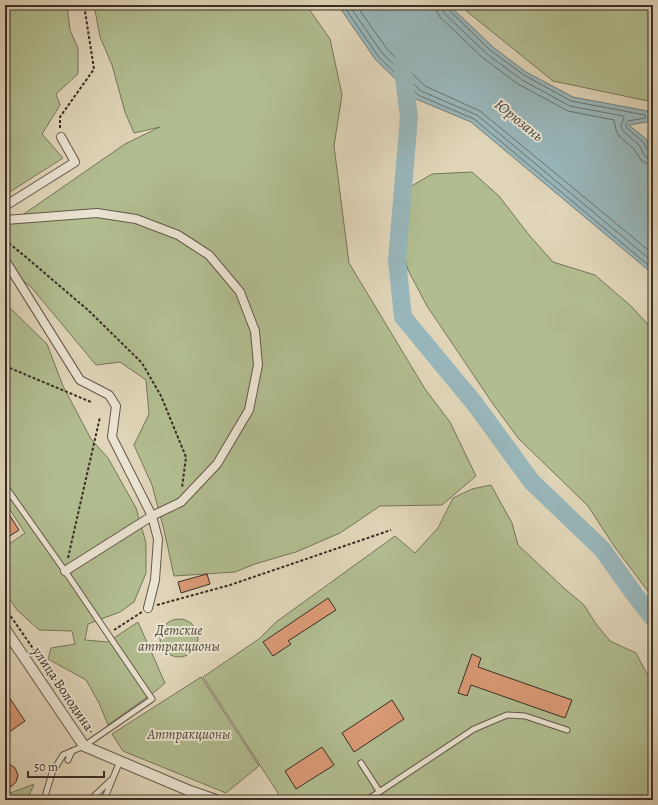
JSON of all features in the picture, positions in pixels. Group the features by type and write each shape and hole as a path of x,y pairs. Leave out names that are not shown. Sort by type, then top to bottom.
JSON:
{"street":[{"path":"5,206 75,162 60,137"},
{"path":"5,220 97,213 136,219 178,235 209,255 240,292 254,330 258,365 249,410 216,464 181,502 152,516 65,571"},
{"path":"5,260 80,380 109,395 116,406 112,437 152,516 158,539 155,580 148,608"},
{"name":"улица Володина","path":"5,629 84,746 120,761 188,796 216,800"}],"lane":[{"path":"5,486 152,699 84,746 63,755 52,773 44,800"},
{"path":"367,800 474,729 507,715 525,716 567,730"},
{"path":"68,760 72,751"},
{"path":"104,800 120,761"},
{"path":"361,763 379,791"},
{"path":"90,800 113,778"}],"path":[{"path":"60,137 60,117 94,69 84,5"},
{"path":"5,240 88,310 142,363 161,396 186,457 181,502"},
{"path":"5,366 91,402"},
{"path":"65,571 100,417"},
{"path":"108,634 148,608 230,585 391,530"},
{"path":"5,608 95,738"}],"green space":[{"path":"5,5 67,5 70,30 78,48 78,74 56,94 60,105 42,134 63,158 5,195"},
{"path":"94,5 306,5 330,39 342,95 334,146 349,263 425,389 450,422 476,476 442,505 380,506 340,533 296,552 255,564 235,572 174,576 152,485 134,445 149,414 146,380 120,362 96,365 31,287 5,267 5,227 125,144 160,127 134,133 125,112 112,65 100,37"},
{"path":"459,5 653,5 653,102 553,81"},
{"path":"472,172 499,196 529,235 553,262 595,275 631,306 653,330 653,598 614,546 588,506 518,438 493,404 427,306 408,270 397,227 398,194 432,174"},
{"path":"5,303 47,344 63,386 91,439 108,458 136,508 146,543 146,573 134,602 120,612 88,624 85,640 108,642 138,622 165,683 108,725 99,703 86,680 48,659 51,648 75,644 72,631 39,630 17,610 5,592 5,547 25,533 5,502"},
{"path":"491,485 512,523 518,545 584,605 596,624 610,641 636,653 647,674 653,681 653,800 648,800 643,795 612,797 614,800 276,800 278,793 203,677 259,639 276,622 395,536 415,553 438,528 453,498 472,489"},
{"name":"Детские аттракционы","path":"179,619 189,622 195,628 198,638 195,648 189,654 179,657 169,654 163,648 160,638 163,628 169,622"},
{"name":"Аттракционы","path":"201,677 259,766 226,793 123,751 112,734"},
{"path":"34,784 27,800 5,800 5,795"}],"water":[{"name":"Юрюзань","path":"338,5 449,5 493,47 526,72 573,97 653,112 653,121 629,125 646,139 653,152 653,274 471,122 416,99 375,59"}],"building":[{"path":"5,508 19,530 5,539"},
{"path":"207,574 210,584 181,593 178,582"},
{"path":"328,598 336,610 288,641 291,644 273,656 263,642"},
{"path":"472,654 481,658 478,667 572,700 565,718 471,685 467,696 458,693"},
{"path":"5,691 25,721 5,735"},
{"path":"392,700 404,719 354,752 342,733"},
{"path":"322,747 334,765 296,789 285,771"},
{"path":"5,762 14,767 18,775 16,782 12,786 5,788"}],"waterway":[{"path":"402,63 409,117 397,260 403,317 475,404 532,482 602,549 653,618"}]}
